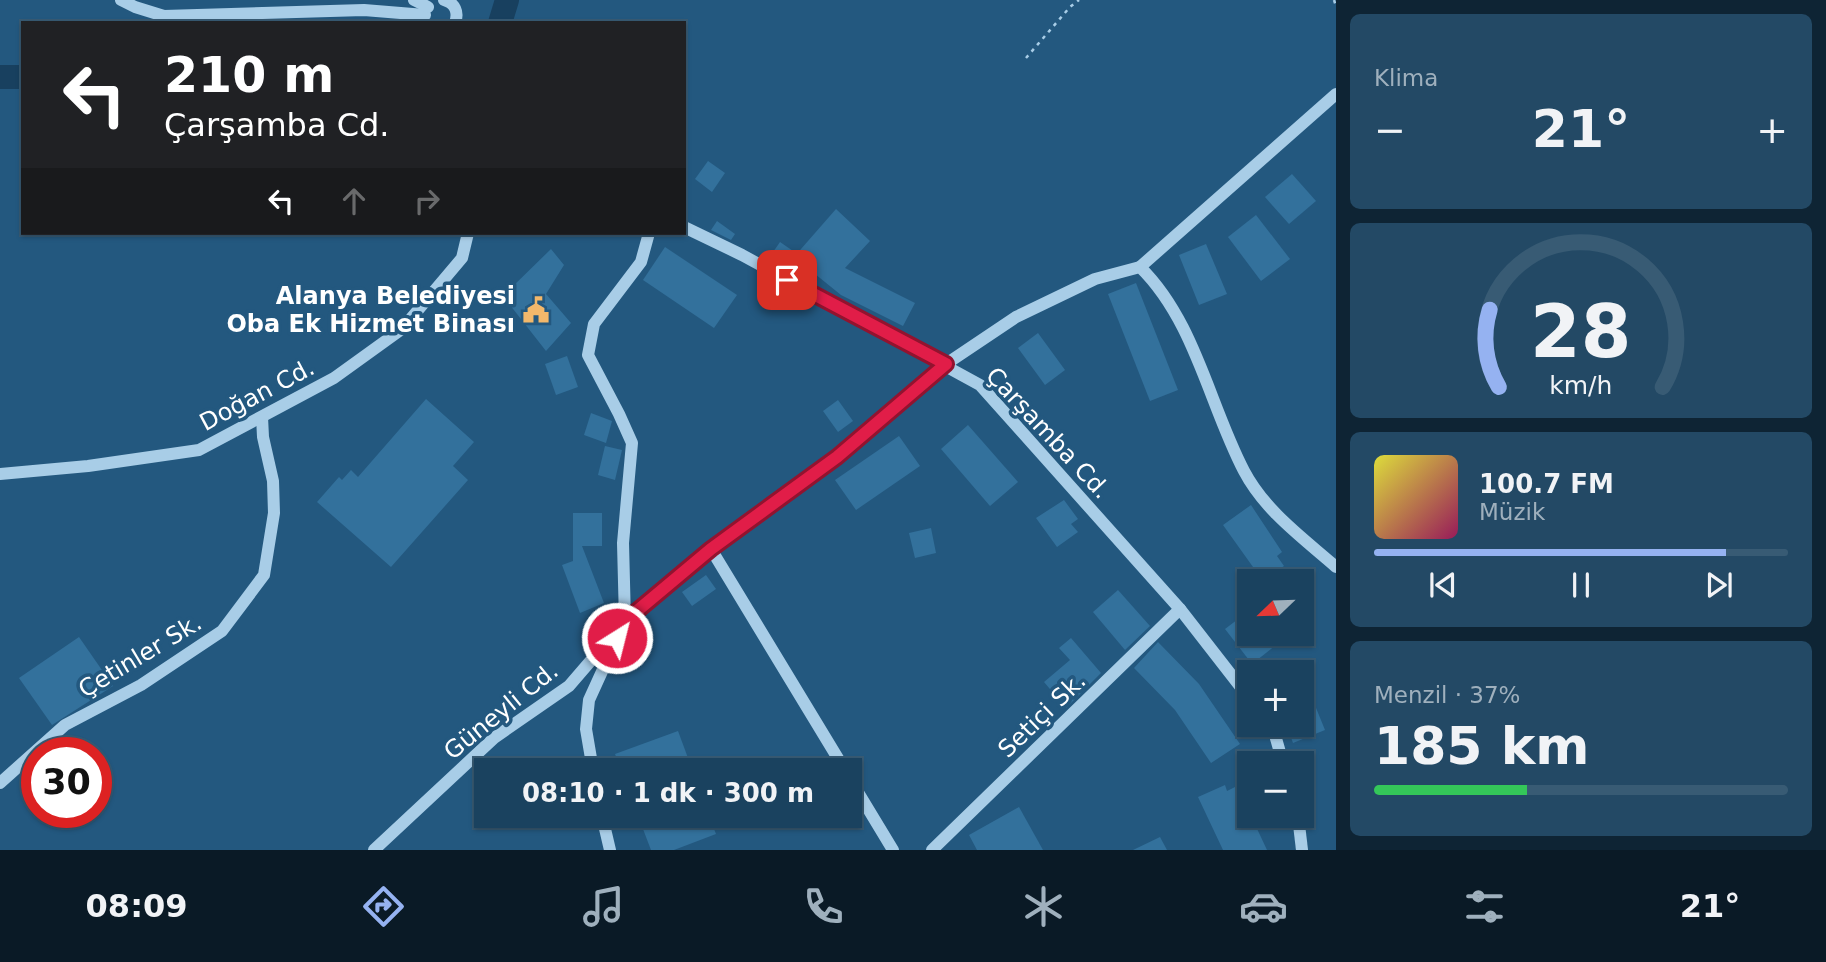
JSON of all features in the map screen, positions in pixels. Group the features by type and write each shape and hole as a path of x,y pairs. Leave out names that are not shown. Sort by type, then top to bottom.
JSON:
{"street":[{"path":"121,0 164,16 438,7"},
{"path":"414,0 456,10 456,21"},
{"path":"1336,94 1140,267 1158,284 1183,329 1244,471 1264,503 1336,567"},
{"name":"Çarşamba Cd.","path":"686,228 946,364 980,385 1180,610 1237,682"},
{"name":"Doğan Cd.","path":"0,474 88,466 198,450 334,378 402,329 462,258 468,235"},
{"path":"591,758 586,729 589,700 625,621 623,543 632,443 588,355 594,324 641,262 648,235"},
{"name":"Güneyli Cd.","path":"374,850 494,738 569,686 625,621 711,549 837,457 946,364 1016,317 1095,279 1140,267"},
{"name":"Çetinler Sk.","path":"0,783 65,725 141,685 222,631 264,575 274,513 273,481 263,437 262,417"},
{"path":"711,549 838,758"},
{"name":"Setiçi Sk.","path":"932,850 1180,610"},
{"path":"569,686 589,700"},
{"path":"862,799 893,850"},
{"path":"605,828 610,850"},
{"path":"1300,828 1303,850"}],"path":[{"path":"1026,58 1079,0"},
{"path":"1334,0 1336,6"}],"building":[{"path":"708,161 725,173 712,192 695,179"},
{"path":"1292,174 1316,201 1289,224 1265,197"},
{"path":"836,209 870,241 845,268 915,303 903,326 841,295 794,257"},
{"path":"1256,215 1290,259 1261,281 1228,237"},
{"path":"717,221 735,234 731,240 711,230"},
{"path":"780,242 796,253 788,266 771,255"},
{"path":"1206,244 1227,294 1199,305 1179,255"},
{"path":"665,247 737,295 714,328 643,280"},
{"name":"Alanya Belediyesi Oba Ek Hizmet Binası","path":"551,249 564,265 546,294 571,323 546,351 503,296"},
{"path":"1136,283 1178,390 1150,401 1108,294"},
{"path":"1038,333 1065,370 1045,385 1018,348"},
{"path":"567,356 578,387 556,395 545,364"},
{"path":"426,399 474,442 453,466 468,480 391,567 317,502 339,477 342,480 351,470 358,477"},
{"path":"838,400 853,421 838,432 823,411"},
{"path":"591,413 612,421 606,443 584,435"},
{"path":"968,425 1018,482 990,506 941,449"},
{"path":"899,436 920,466 856,510 835,480"},
{"path":"605,446 622,450 615,480 598,475"},
{"path":"1064,500 1078,519 1071,524 1078,532 1057,547 1036,518"},
{"path":"1251,505 1282,552 1277,556 1284,566 1280,569 1254,569 1223,525"},
{"path":"573,513 602,513 602,546 582,546 604,603 580,613 562,565 573,561"},
{"path":"931,528 936,553 915,558 909,533"},
{"path":"706,575 716,589 692,606 682,592"},
{"path":"1118,590 1150,626 1125,650 1093,612"},
{"path":"1237,620 1237,645 1225,629"},
{"path":"79,637 113,686 52,725 19,678"},
{"path":"1071,638 1101,673 1066,708 1044,682 1070,660 1059,648"},
{"path":"1158,642 1199,684 1240,744 1211,763 1175,710 1134,668"},
{"path":"1238,646 1275,646 1257,660 1249,660"},
{"path":"1314,703 1325,730 1314,734"},
{"path":"678,731 688,758 616,758 615,754"},
{"path":"1291,737 1308,737 1293,743"},
{"path":"1225,785 1227,791 1237,786 1237,828 1257,828 1267,850 1223,850 1198,797"},
{"path":"1019,807 1043,850 977,850 969,835"},
{"path":"643,828 714,828 716,834 674,850 651,850"},
{"path":"1160,837 1167,850 1133,850"}],"waterway":[{"path":"501,21 507,0"},
{"path":"0,77 21,77"}],"place":[{"name":"Alanya Belediyesi Oba Ek Hizmet Binası","path":"536,310"}],"route":[{"path":"617,638 625,621 711,549 837,457 946,364 787,280"}]}
